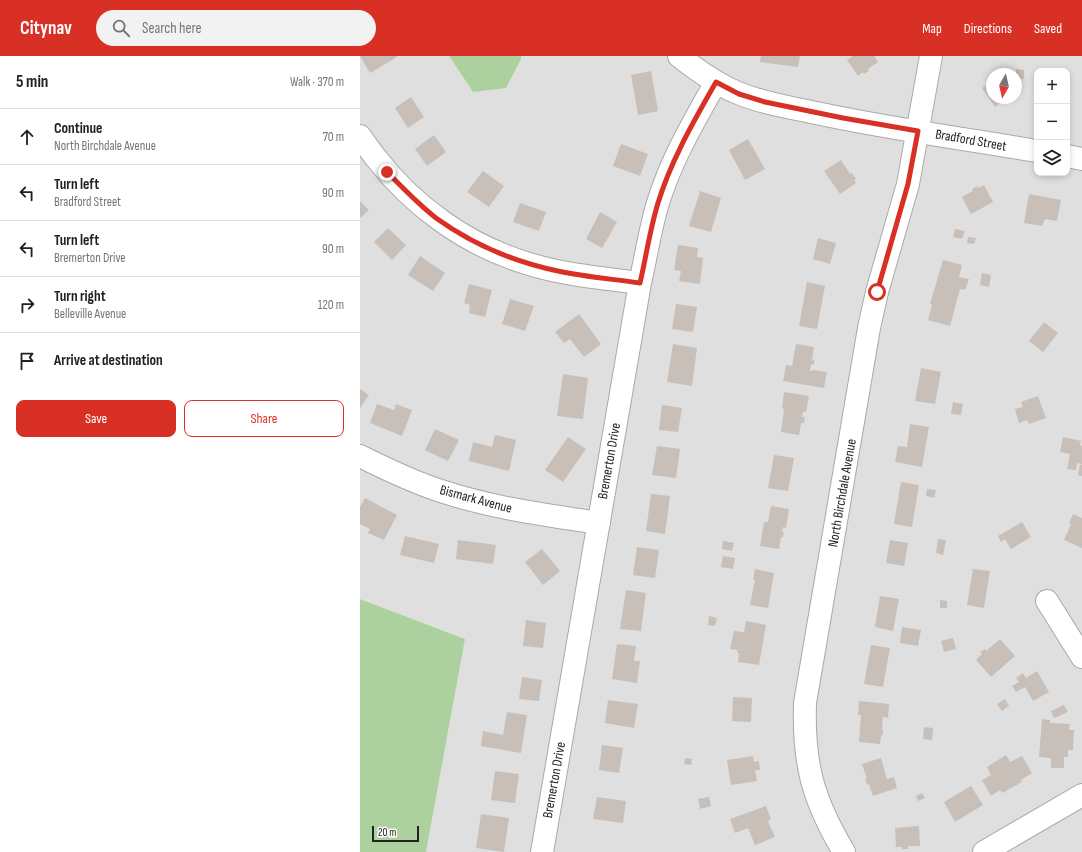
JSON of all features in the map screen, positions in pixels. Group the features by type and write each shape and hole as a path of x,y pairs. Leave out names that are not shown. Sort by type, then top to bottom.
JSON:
{"street":[{"name":"Bradford Street","path":"679,56 696,70 716,82 739,94 765,102 843,118 1034,150"},
{"name":"North Birchdale Avenue","path":"844,852 825,819 815,793 807,758 804,731 805,703 869,328 877,292 908,184 931,56"},
{"name":"Bremerton Drive","path":"542,852 640,283 658,203 671,169 690,128 716,82"},
{"path":"360,136 387,172 411,196 437,218 465,236 501,254 559,272 640,283"},
{"path":"1070,156 1082,158"},
{"name":"Bismark Avenue","path":"360,456 440,491 483,503 599,523"},
{"path":"1047,601 1082,657"},
{"path":"984,852 1082,795"}],"shaded area":[{"path":"360,56 449,56 473,92 521,59 521,56 1082,56 1082,852 426,852 465,639 360,599"}],"green space":[{"path":"449,56 521,56 521,59 506,88 473,92"},
{"path":"360,599 465,639 426,852 360,852"}],"building":[{"path":"360,56 396,56 397,57 370,73"},
{"path":"761,56 800,56 798,67 760,62"},
{"path":"853,56 874,56 878,62 868,69 869,71 864,74 863,72 858,76 847,60"},
{"path":"1022,70 1024,70 1024,79 1022,79"},
{"path":"651,71 658,111 638,115 631,75"},
{"path":"986,85 986,94 982,88"},
{"path":"411,97 424,117 408,128 395,108"},
{"path":"434,135 446,152 427,166 415,149"},
{"path":"748,139 765,169 745,180 729,150"},
{"path":"621,144 648,154 640,176 613,166"},
{"path":"841,160 850,174 852,173 856,179 854,180 856,183 840,194 824,171"},
{"path":"483,171 504,186 489,207 467,192"},
{"path":"984,185 993,202 971,214 962,197 973,191 972,189 977,186 978,188"},
{"path":"700,191 721,198 711,232 689,226"},
{"path":"1029,194 1061,200 1057,221 1045,219 1042,226 1024,223"},
{"path":"360,201 369,210 360,218"},
{"path":"520,203 546,212 539,231 513,222"},
{"path":"600,212 617,222 602,248 586,239"},
{"path":"388,228 406,245 392,260 374,242"},
{"path":"955,229 965,231 962,239 953,237"},
{"path":"968,237 976,238 974,244 967,243"},
{"path":"818,238 836,243 830,264 813,259"},
{"path":"678,245 698,248 697,257 703,258 700,284 679,281 681,271 674,270"},
{"path":"420,256 445,273 433,291 408,275"},
{"path":"943,260 962,265 959,277 969,279 965,290 960,289 950,326 928,320 932,304 930,304"},
{"path":"982,273 991,275 989,287 980,285"},
{"path":"807,282 825,286 817,329 799,326"},
{"path":"469,284 492,290 485,317 469,313 470,305 464,303"},
{"path":"510,299 534,306 525,331 502,324"},
{"path":"676,304 697,307 693,332 672,329"},
{"path":"579,314 601,344 584,357 570,339 564,343 555,332"},
{"path":"1044,322 1058,333 1043,352 1029,341"},
{"path":"673,344 697,348 692,386 667,382"},
{"path":"796,344 814,347 812,359 814,360 814,365 811,364 810,371 827,372 824,388 783,381 786,365 792,366"},
{"path":"921,368 941,372 935,404 915,401"},
{"path":"563,374 588,378 583,419 557,416"},
{"path":"360,389 369,395 360,408"},
{"path":"784,392 809,396 806,412 803,412 802,417 805,417 804,423 801,423 799,435 781,432 784,409 782,408"},
{"path":"1038,396 1046,418 1029,424 1027,420 1019,423 1015,409 1023,407 1021,402"},
{"path":"953,402 963,404 961,415 951,414"},
{"path":"377,404 394,410 396,404 412,410 402,436 370,423"},
{"path":"662,405 682,408 678,432 659,430"},
{"path":"910,424 929,427 922,467 895,462 898,446 907,447"},
{"path":"435,429 459,440 448,461 425,450"},
{"path":"495,435 516,440 509,471 469,461 473,442 492,447"},
{"path":"568,437 586,449 563,482 545,470"},
{"path":"1063,437 1081,441 1082,464 1077,463 1076,470 1067,469 1070,454 1060,452"},
{"path":"657,446 680,449 676,478 652,475"},
{"path":"774,455 794,458 788,491 768,488"},
{"path":"1080,464 1082,465 1082,476 1078,475"},
{"path":"901,482 919,485 912,527 894,524"},
{"path":"927,489 936,490 934,498 926,496"},
{"path":"651,494 670,496 665,534 646,531"},
{"path":"365,498 397,515 384,540 368,533 370,529 360,524 360,507"},
{"path":"771,506 789,509 786,528 783,527 782,532 784,532 783,537 781,537 779,549 760,546 764,522 768,522"},
{"path":"1073,514 1082,518 1082,548 1064,540 1071,524 1069,523"},
{"path":"1022,522 1031,537 1011,549 1005,539 1001,542 998,536"},
{"path":"405,536 439,544 434,563 400,555"},
{"path":"938,539 946,540 943,555 936,553"},
{"path":"458,540 496,545 493,564 456,559"},
{"path":"890,540 908,543 904,566 886,563"},
{"path":"723,541 734,543 732,551 722,549"},
{"path":"637,547 659,550 655,578 633,575"},
{"path":"542,549 560,571 543,585 525,562"},
{"path":"723,556 735,558 733,569 721,567"},
{"path":"755,569 774,573 768,608 750,605 755,580 753,580"},
{"path":"973,569 990,571 984,608 967,605"},
{"path":"626,590 646,593 641,631 620,629"},
{"path":"880,596 899,599 893,631 875,627"},
{"path":"940,600 947,601 947,608 940,608"},
{"path":"709,616 717,618 715,626 708,625"},
{"path":"526,620 546,623 543,648 523,646"},
{"path":"746,621 766,625 759,665 738,662 738,650 730,649 734,631 744,632"},
{"path":"902,627 921,630 918,646 900,643"},
{"path":"953,638 956,649 944,652 941,641"},
{"path":"1000,639 1015,656 991,677 976,660 982,654 980,652 985,649 986,651"},
{"path":"617,644 636,646 634,661 640,661 637,683 612,679"},
{"path":"871,645 890,648 883,687 864,684"},
{"path":"1037,671 1049,692 1033,701 1025,687 1016,692 1012,686 1019,682 1016,678 1023,673 1026,678"},
{"path":"522,677 542,680 539,701 519,699"},
{"path":"733,697 752,698 751,722 732,721"},
{"path":"1005,699 1009,706 1002,711 997,704"},
{"path":"608,700 638,704 634,728 605,723"},
{"path":"859,701 889,704 888,718 883,717 883,735 881,735 880,744 859,742 861,715 858,715"},
{"path":"1064,705 1068,712 1054,718 1051,711"},
{"path":"507,712 527,715 521,753 481,746 483,731 503,735"},
{"path":"1042,719 1050,720 1050,723 1070,724 1069,730 1074,730 1073,750 1068,750 1068,757 1064,757 1064,768 1051,768 1051,758 1039,757"},
{"path":"924,727 933,728 932,740 923,739"},
{"path":"602,745 623,748 619,773 599,770"},
{"path":"1006,755 1010,762 1022,756 1032,773 1021,780 1022,782 1002,793 1000,790 991,796 982,780 991,775 987,767"},
{"path":"753,756 754,762 759,761 760,770 755,770 757,781 731,785 727,760"},
{"path":"685,758 692,759 691,765 684,764"},
{"path":"881,758 887,779 894,777 897,788 873,796 869,784 867,785 865,779 867,779 862,764"},
{"path":"495,771 519,774 515,803 491,800"},
{"path":"971,786 983,805 955,822 944,802"},
{"path":"922,793 925,798 918,801 916,796"},
{"path":"597,797 626,801 623,823 593,819"},
{"path":"709,797 711,806 700,809 698,799"},
{"path":"766,806 771,819 768,821 775,837 755,845 748,828 735,833 730,819"},
{"path":"481,814 509,818 504,852 476,848"},
{"path":"919,826 920,846 908,846 908,849 896,847 895,828"}],"route":[{"path":"387,172 411,196 437,218 465,236 501,254 559,272 640,283 658,203 671,169 690,128 716,82 739,94 765,102 918,131 908,184 877,292"}]}
